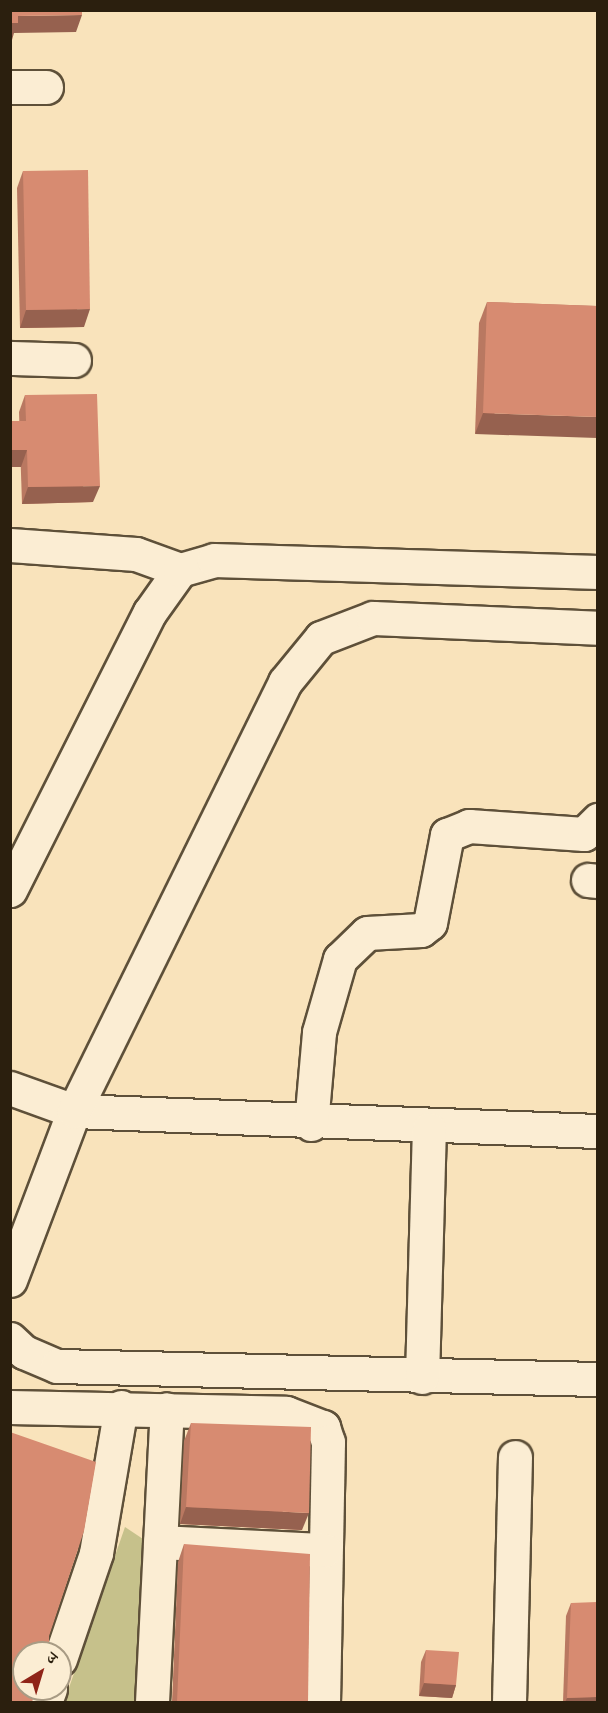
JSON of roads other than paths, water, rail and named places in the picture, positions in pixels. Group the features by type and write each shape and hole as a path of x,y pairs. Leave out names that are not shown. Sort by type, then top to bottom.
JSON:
{"street":[{"path":"10,87 46,87"},
{"path":"10,358 74,360"},
{"path":"10,545 136,554 180,570 214,560 597,572"},
{"path":"10,890 150,612 180,570"},
{"path":"10,1280 74,1112 285,682 321,638 373,618 597,628"},
{"path":"310,1124 319,1032 340,960 367,933 422,930 430,923 447,835 469,826 584,834 597,820"},
{"path":"10,1088 74,1112 429,1129 597,1131"},
{"path":"422,1377 429,1129"},
{"path":"10,1339 24,1352 57,1366 422,1377 597,1379"},
{"path":"10,1407 121,1407 286,1413 323,1427 328,1442 323,1702"},
{"path":"66,1641 96,1553 121,1407"},
{"path":"152,1702 166,1409"},
{"path":"509,1702 515,1457"},
{"path":"160,1542 325,1550"}]}
